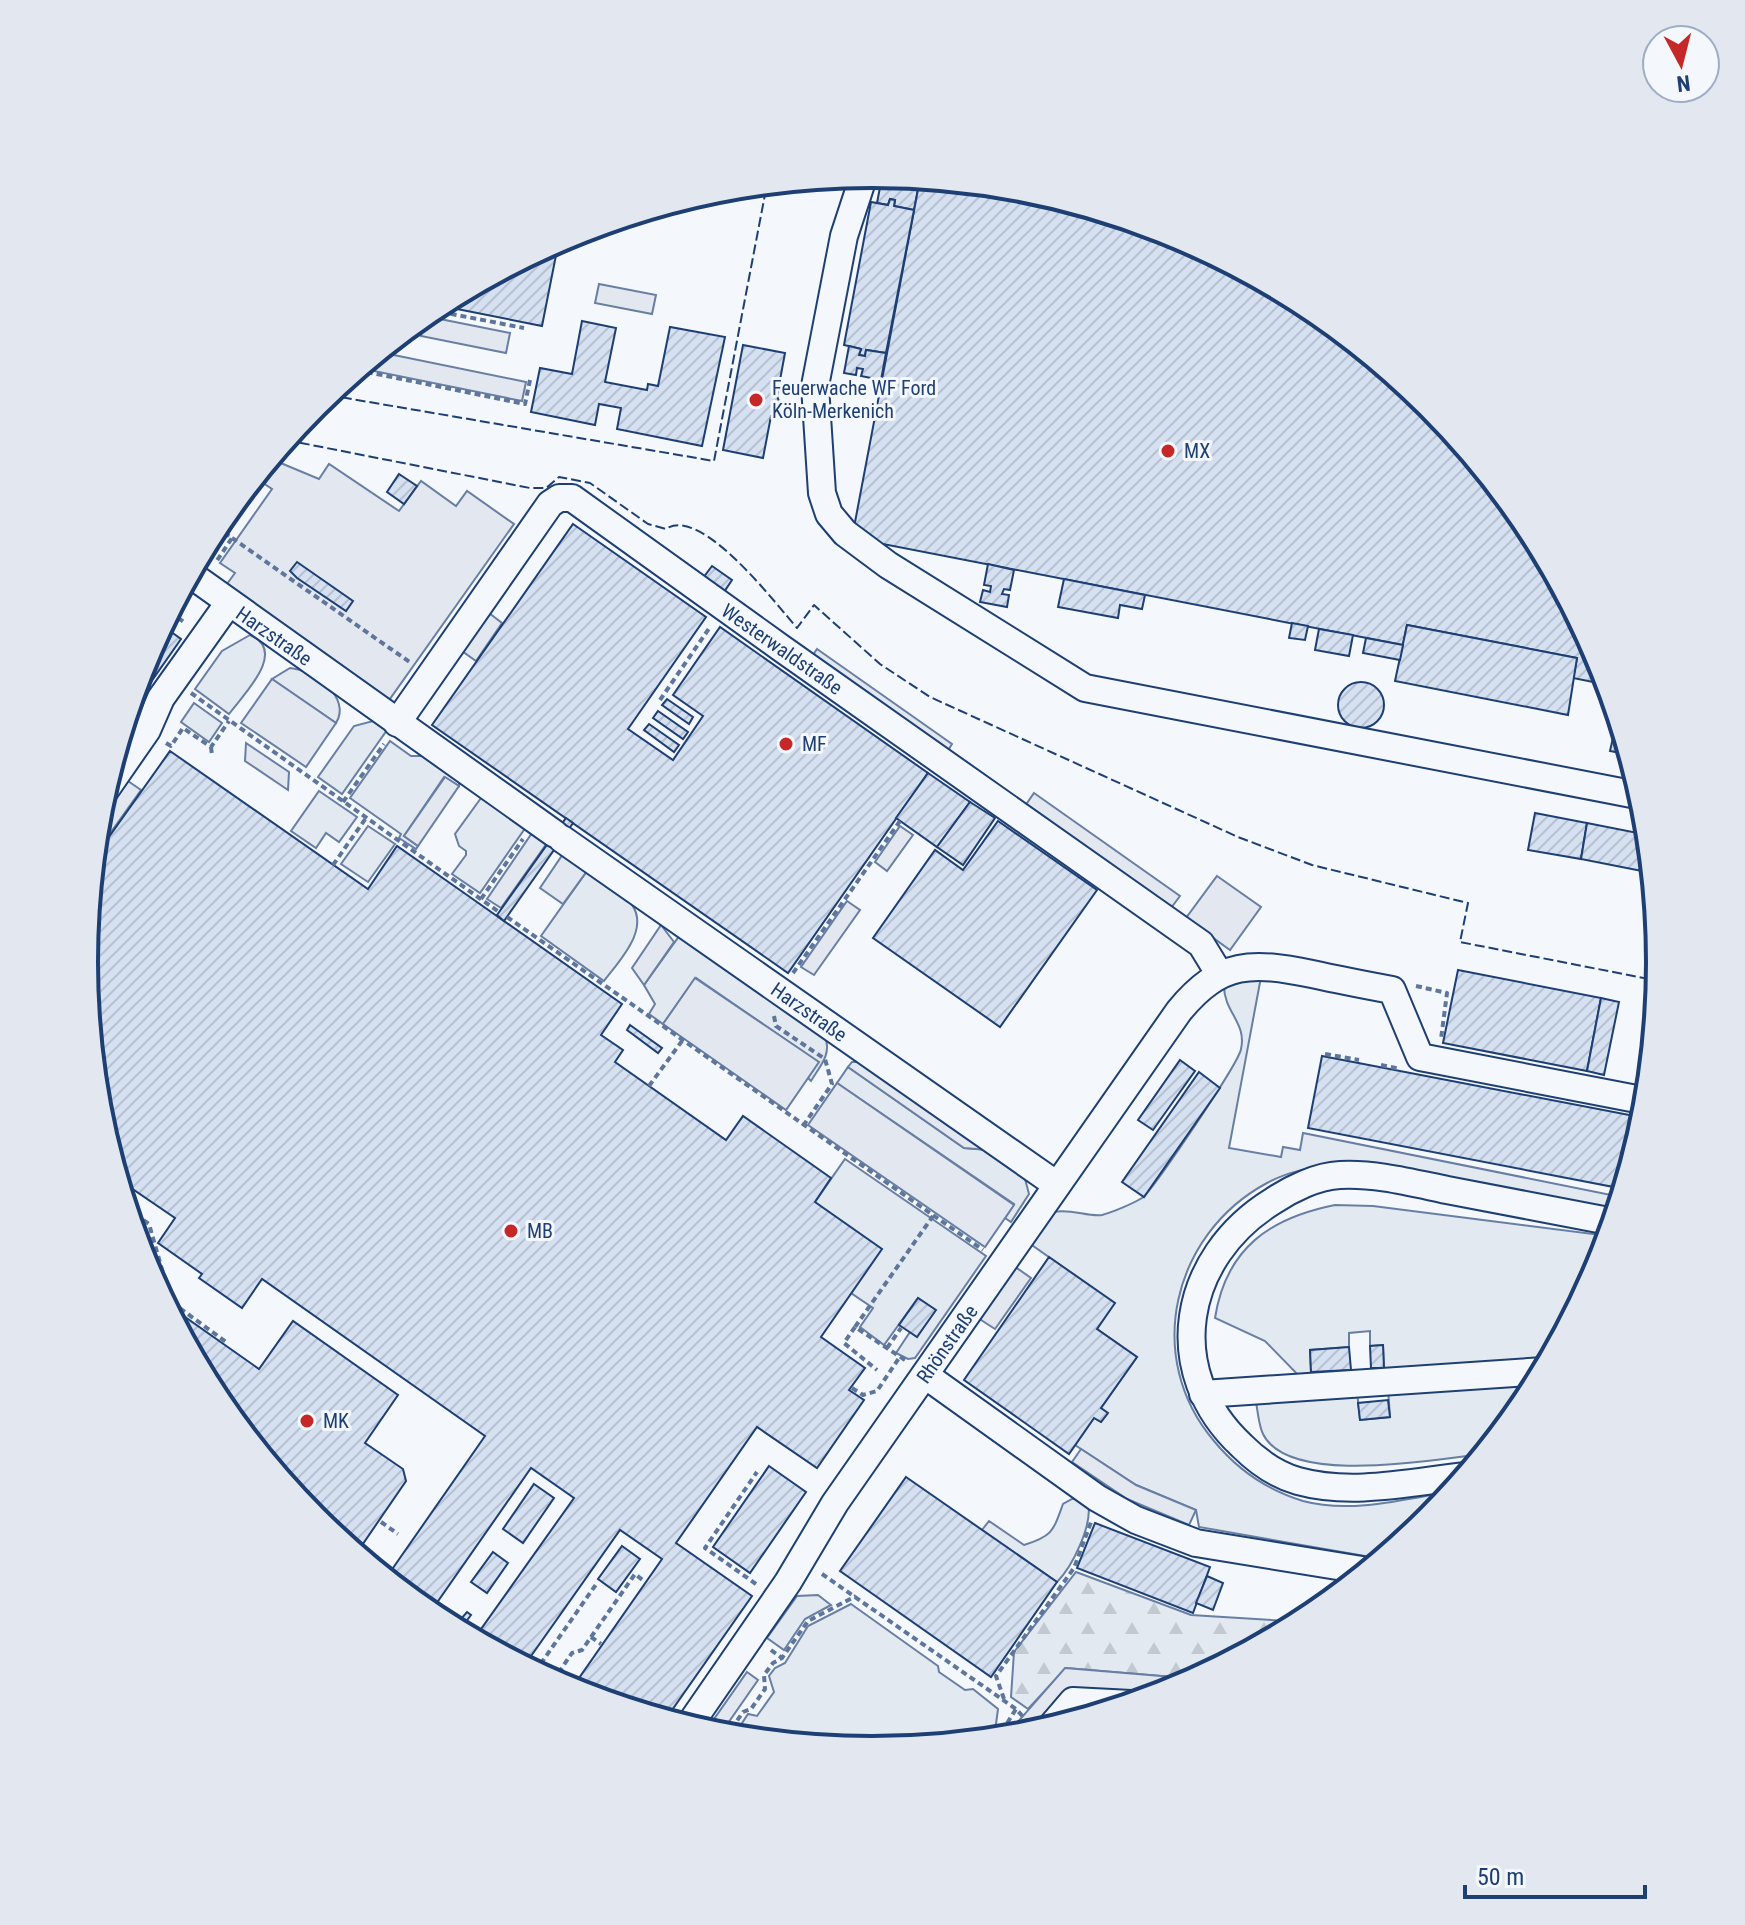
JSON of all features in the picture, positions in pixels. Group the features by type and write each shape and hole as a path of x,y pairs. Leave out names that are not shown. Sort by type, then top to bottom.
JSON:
{"lane":[{"path":"860,188 844,236 815,386 822,493 829,514 845,533 888,565 1085,688 1628,793"},
{"name":"Westerwaldstraße","path":"407,730 433,671 550,504 559,498 572,498 1201,944 1220,975"},
{"name":"Harzstraße","path":"199,581 1057,1185"},
{"path":"124,764 147,730 161,698 228,604"},
{"path":"1220,975 1243,967 1269,965 1392,990 1420,1057 1634,1099"},
{"name":"Rhönstraße","path":"695,1716 788,1582 835,1503 1179,1011 1201,987 1220,975"},
{"path":"1451,1478 1334,1489 1295,1480 1257,1460 1225,1431 1203,1394 1191,1335 1199,1288 1216,1251 1250,1215 1292,1189 1338,1175 1391,1179 1603,1220"},
{"path":"931,1367 1097,1498 1136,1520 1196,1543 1354,1569"},
{"path":"1203,1394 1529,1372"},
{"path":"1062,1713 1073,1701 1100,1702"}],"path":[{"path":"450,314 524,328"},
{"path":"371,373 525,404 530,380"},
{"path":"232,538 414,665 423,664 433,671"},
{"path":"660,700 716,618"},
{"path":"186,690 499,912"},
{"path":"343,802 390,735 410,748 407,730"},
{"path":"211,747 212,755"},
{"path":"333,865 366,818"},
{"path":"803,1126 832,1084 825,1059 776,1026 771,1005 900,821"},
{"path":"481,899 551,831"},
{"path":"507,917 991,1255"},
{"path":"1405,984 1447,993 1440,1046"},
{"path":"649,1086 682,1041"},
{"path":"1325,1054 1359,1060"},
{"path":"877,1370 844,1343 934,1216"},
{"path":"142,1219 159,1230"},
{"path":"149,1224 162,1271"},
{"path":"181,1309 226,1342"},
{"path":"855,1327 899,1358 916,1363 922,1354 931,1367"},
{"path":"886,1349 901,1328"},
{"path":"852,1388 863,1395 877,1391 899,1358"},
{"path":"757,1472 705,1548 761,1588 824,1573 1023,1716"},
{"path":"1005,1702 996,1676 1074,1568 1097,1498"},
{"path":"381,1522 398,1534"},
{"path":"560,1671 572,1653 582,1650 635,1574 645,1582"},
{"path":"542,1662 597,1583"},
{"path":"735,1724 743,1712 751,1709 765,1689 764,1675 773,1663 782,1658 808,1621 856,1596"},
{"path":"762,1619 764,1643 782,1658"},
{"path":"591,1637 601,1644"},
{"path":"1006,1725 1016,1709"}],"green space":[{"path":"250,635 261,642 265,651 264,662 229,714 195,689 222,651"},
{"path":"290,668 309,674 328,686 339,704 336,723 272,679"},
{"path":"194,703 222,723 209,742 181,722"},
{"path":"373,721 387,730 342,794 318,777 354,726"},
{"path":"390,741 411,756 423,756 459,780 459,786 444,777 404,836 418,846 416,849 399,838 401,834 350,798"},
{"path":"319,791 357,817 339,842 326,833 316,848 291,831"},
{"path":"481,798 526,827 480,893 452,874 466,855 455,834"},
{"path":"368,826 395,844 368,882 341,864"},
{"path":"587,871 629,901 637,922 636,932 625,954 604,981 541,936"},
{"path":"680,935 825,1037 826,1054 811,1081 808,1078 818,1062 696,978 663,1024 649,1014 655,1004 644,985"},
{"path":"1261,977 1229,1148 1281,1157 1283,1147 1300,1150 1303,1133 1611,1195 1606,1212 1337,1164 1301,1170 1267,1183 1235,1205 1209,1233 1190,1265 1178,1300 1175,1336 1179,1373 1192,1408 1214,1441 1233,1461 1265,1485 1303,1501 1359,1506 1435,1494 1369,1557 1199,1527 1196,1510 1136,1485 1075,1445 1094,1418 1101,1422 1107,1414 1101,1408 1137,1357 1097,1329 1114,1303 1029,1243 1053,1212 1102,1215 1142,1198 1149,1190 1211,1100 1241,1049 1241,1032 1224,986"},
{"path":"848,1067 964,1148 989,1150 1024,1175 1029,1194 1011,1222 1005,1218 1014,1204 837,1083"},
{"path":"845,1159 986,1256 915,1358 908,1359 896,1353 910,1332 917,1337 935,1310 918,1298 884,1345 860,1327 873,1308 851,1293 815,1202"},
{"path":"1335,1205 1373,1206 1597,1234 1567,1305 1535,1363 1390,1373 1384,1368 1383,1345 1370,1346 1370,1331 1349,1333 1349,1347 1310,1350 1311,1372 1302,1379 1265,1341 1215,1318 1229,1273 1241,1255 1271,1228"},
{"path":"1525,1379 1469,1456 1400,1464 1332,1465 1302,1460 1278,1450 1263,1434 1255,1398 1357,1391 1360,1420 1390,1417 1388,1389"},
{"path":"1072,1499 1082,1499 1088,1503 1089,1512 1075,1556 1057,1582 982,1530 989,1521 1024,1545 1034,1542 1051,1531 1063,1504"},
{"path":"1076,1572 1191,1615 1280,1621 1215,1657 1171,1677 1066,1668 1028,1709 1011,1697 1014,1652"},
{"path":"818,1595 831,1605 805,1619 784,1650 767,1638 797,1596"},
{"path":"851,1604 938,1666 939,1672 965,1690 973,1689 998,1709 996,1727 872,1737 822,1735 741,1725 748,1714 757,1716 774,1692 769,1676 775,1668 785,1663 808,1626"}],"shaded area":[{"path":"599,284 656,295 652,314 595,303"},
{"path":"442,319 510,333 506,353 421,336"},
{"path":"393,355 526,382 522,401 373,371"},
{"path":"281,463 319,479 329,464 399,511 421,481 456,506 467,491 514,524 387,703 224,588 235,573 220,563 272,489 264,484"},
{"path":"489,613 502,623 476,661 462,651"},
{"path":"817,649 952,744 947,752 811,658"},
{"path":"272,679 336,723 306,767 241,723"},
{"path":"246,743 289,772 288,790 245,761"},
{"path":"445,777 459,786 418,846 404,836"},
{"path":"125,779 141,790 109,834 113,811 118,789"},
{"path":"1034,793 1180,896 1171,908 1025,806"},
{"path":"900,826 913,835 887,871 875,862"},
{"path":"532,833 547,843 501,908 487,899"},
{"path":"563,854 587,871 563,904 540,888"},
{"path":"1217,876 1261,907 1230,950 1186,918"},
{"path":"847,901 860,910 814,975 801,967"},
{"path":"661,925 674,942 644,985 632,968"},
{"path":"695,978 819,1062 786,1110 663,1024"},
{"path":"852,1062 863,1062 989,1150 964,1148 848,1067"},
{"path":"837,1083 1014,1205 985,1247 808,1125"},
{"path":"1014,1266 1031,1278 995,1329 978,1318"},
{"path":"1081,1449 1136,1485 1196,1510 1189,1525 1127,1499 1072,1462"},
{"path":"1065,1668 1171,1677 1073,1711 1017,1723"},
{"path":"747,1672 758,1680 728,1723 713,1720"}],"building":[{"path":"880,188 918,190 914,210 894,206 895,200 890,199 888,205 877,203"},
{"name":"MX","path":"918,190 1024,203 1121,229 1215,268 1303,319 1383,380 1455,452 1516,532 1567,620 1594,682 1573,678 1577,658 1407,625 1403,645 852,538"},
{"path":"890,199 895,200 894,206 914,210 886,353 866,350 865,356 859,355 861,349 844,345 871,202 888,205"},
{"path":"556,256 542,326 458,309"},
{"path":"582,321 616,328 605,382 647,390 648,384 658,386 670,327 725,337 702,446 617,429 621,408 599,404 595,425 531,412 540,368 572,374"},
{"name":"Feuerwache WF Ford Köln-Merkenich","path":"743,345 785,353 777,396 780,404 771,416 763,458 723,450"},
{"path":"849,346 861,349 859,355 865,356 866,350 886,353 881,380 861,376 863,369 857,368 856,375 844,373"},
{"path":"399,474 417,486 404,504 387,492"},
{"name":"MF","path":"573,524 706,617 628,729 673,760 703,716 673,695 720,627 928,773 788,973 432,725"},
{"path":"297,562 353,601 346,611 290,571"},
{"path":"988,564 1014,570 1010,590 1004,589 1002,594 1009,595 1007,607 980,602 983,590 990,592 991,586 984,585"},
{"path":"712,566 732,580 724,592 703,578"},
{"path":"1064,579 1145,595 1142,609 1120,605 1118,618 1058,607"},
{"path":"1292,623 1308,626 1305,640 1289,638"},
{"path":"1407,625 1577,658 1568,715 1395,681"},
{"path":"1319,629 1353,635 1349,656 1315,650"},
{"path":"172,633 181,639 151,682"},
{"path":"1366,638 1403,645 1400,660 1363,653"},
{"path":"1361,682 1377,689 1384,705 1377,721 1361,728 1345,721 1338,705 1345,689"},
{"path":"667,699 693,717 689,724 662,705"},
{"path":"658,711 688,732 683,739 653,718"},
{"path":"649,724 679,745 674,752 644,730"},
{"path":"1613,737 1618,753 1610,751"},
{"name":"MB","path":"170,751 368,889 397,846 622,1004 601,1035 623,1050 615,1062 726,1140 743,1116 831,1178 815,1202 882,1249 821,1337 865,1368 849,1390 864,1400 817,1468 757,1427 676,1543 752,1596 671,1711 578,1679 662,1559 620,1530 530,1657 485,1633 480,1630 574,1498 531,1468 437,1602 392,1570 485,1436 262,1279 242,1308 199,1278 202,1274 158,1243 175,1218 132,1189 113,1114 105,1064 98,962 109,837"},
{"path":"928,773 970,802 937,847 896,818"},
{"path":"970,802 995,818 963,865 937,847"},
{"path":"1535,813 1587,823 1581,859 1528,850"},
{"path":"566,818 573,823 504,921 497,915"},
{"path":"998,821 1097,890 1000,1027 873,938 935,850 963,870"},
{"path":"1587,823 1635,833 1641,871 1581,859"},
{"path":"1458,970 1601,998 1587,1071 1443,1043"},
{"path":"1601,998 1619,1002 1604,1075 1587,1071"},
{"path":"630,1025 662,1048 658,1053 627,1030"},
{"path":"1322,1056 1632,1115 1614,1187 1308,1128"},
{"path":"1180,1060 1195,1071 1153,1130 1138,1120"},
{"path":"1199,1072 1220,1088 1144,1197 1122,1182"},
{"path":"1049,1257 1115,1303 1097,1329 1137,1357 1101,1408 1108,1413 1101,1422 1094,1418 1069,1454 964,1380"},
{"path":"918,1298 936,1310 917,1337 899,1325"},
{"name":"MK","path":"184,1317 259,1369 293,1321 398,1395 365,1443 403,1469 406,1481 362,1545 290,1473 258,1434 229,1393"},
{"path":"1383,1345 1384,1368 1371,1368 1370,1346"},
{"path":"1349,1347 1351,1370 1311,1372 1310,1350"},
{"path":"1388,1400 1390,1417 1360,1420 1358,1403"},
{"path":"769,1466 806,1492 750,1573 713,1547"},
{"path":"906,1477 1057,1582 991,1677 840,1571"},
{"path":"534,1484 554,1498 523,1543 503,1529"},
{"path":"1095,1523 1210,1567 1193,1613 1077,1568"},
{"path":"622,1546 640,1559 616,1592 598,1579"},
{"path":"493,1552 508,1563 487,1593 471,1582"},
{"path":"1207,1576 1223,1583 1213,1610 1196,1603"},
{"path":"467,1612 471,1615 466,1621 462,1618"}],"fence":[{"path":"343,398 714,461 765,196"},
{"path":"299,443 530,488 546,488 559,477 590,483 648,524 666,529 681,525 698,531 737,560 797,628 814,605 880,664 930,697 1238,837 1312,865 1468,903 1460,942 1646,979"}],"place":[{"name":"Feuerwache WF Ford Köln-Merkenich","path":"756,400"},
{"name":"MX","path":"1168,451"},
{"name":"MF","path":"786,744"},
{"name":"MB","path":"511,1231"},
{"name":"MK","path":"307,1421"}]}
